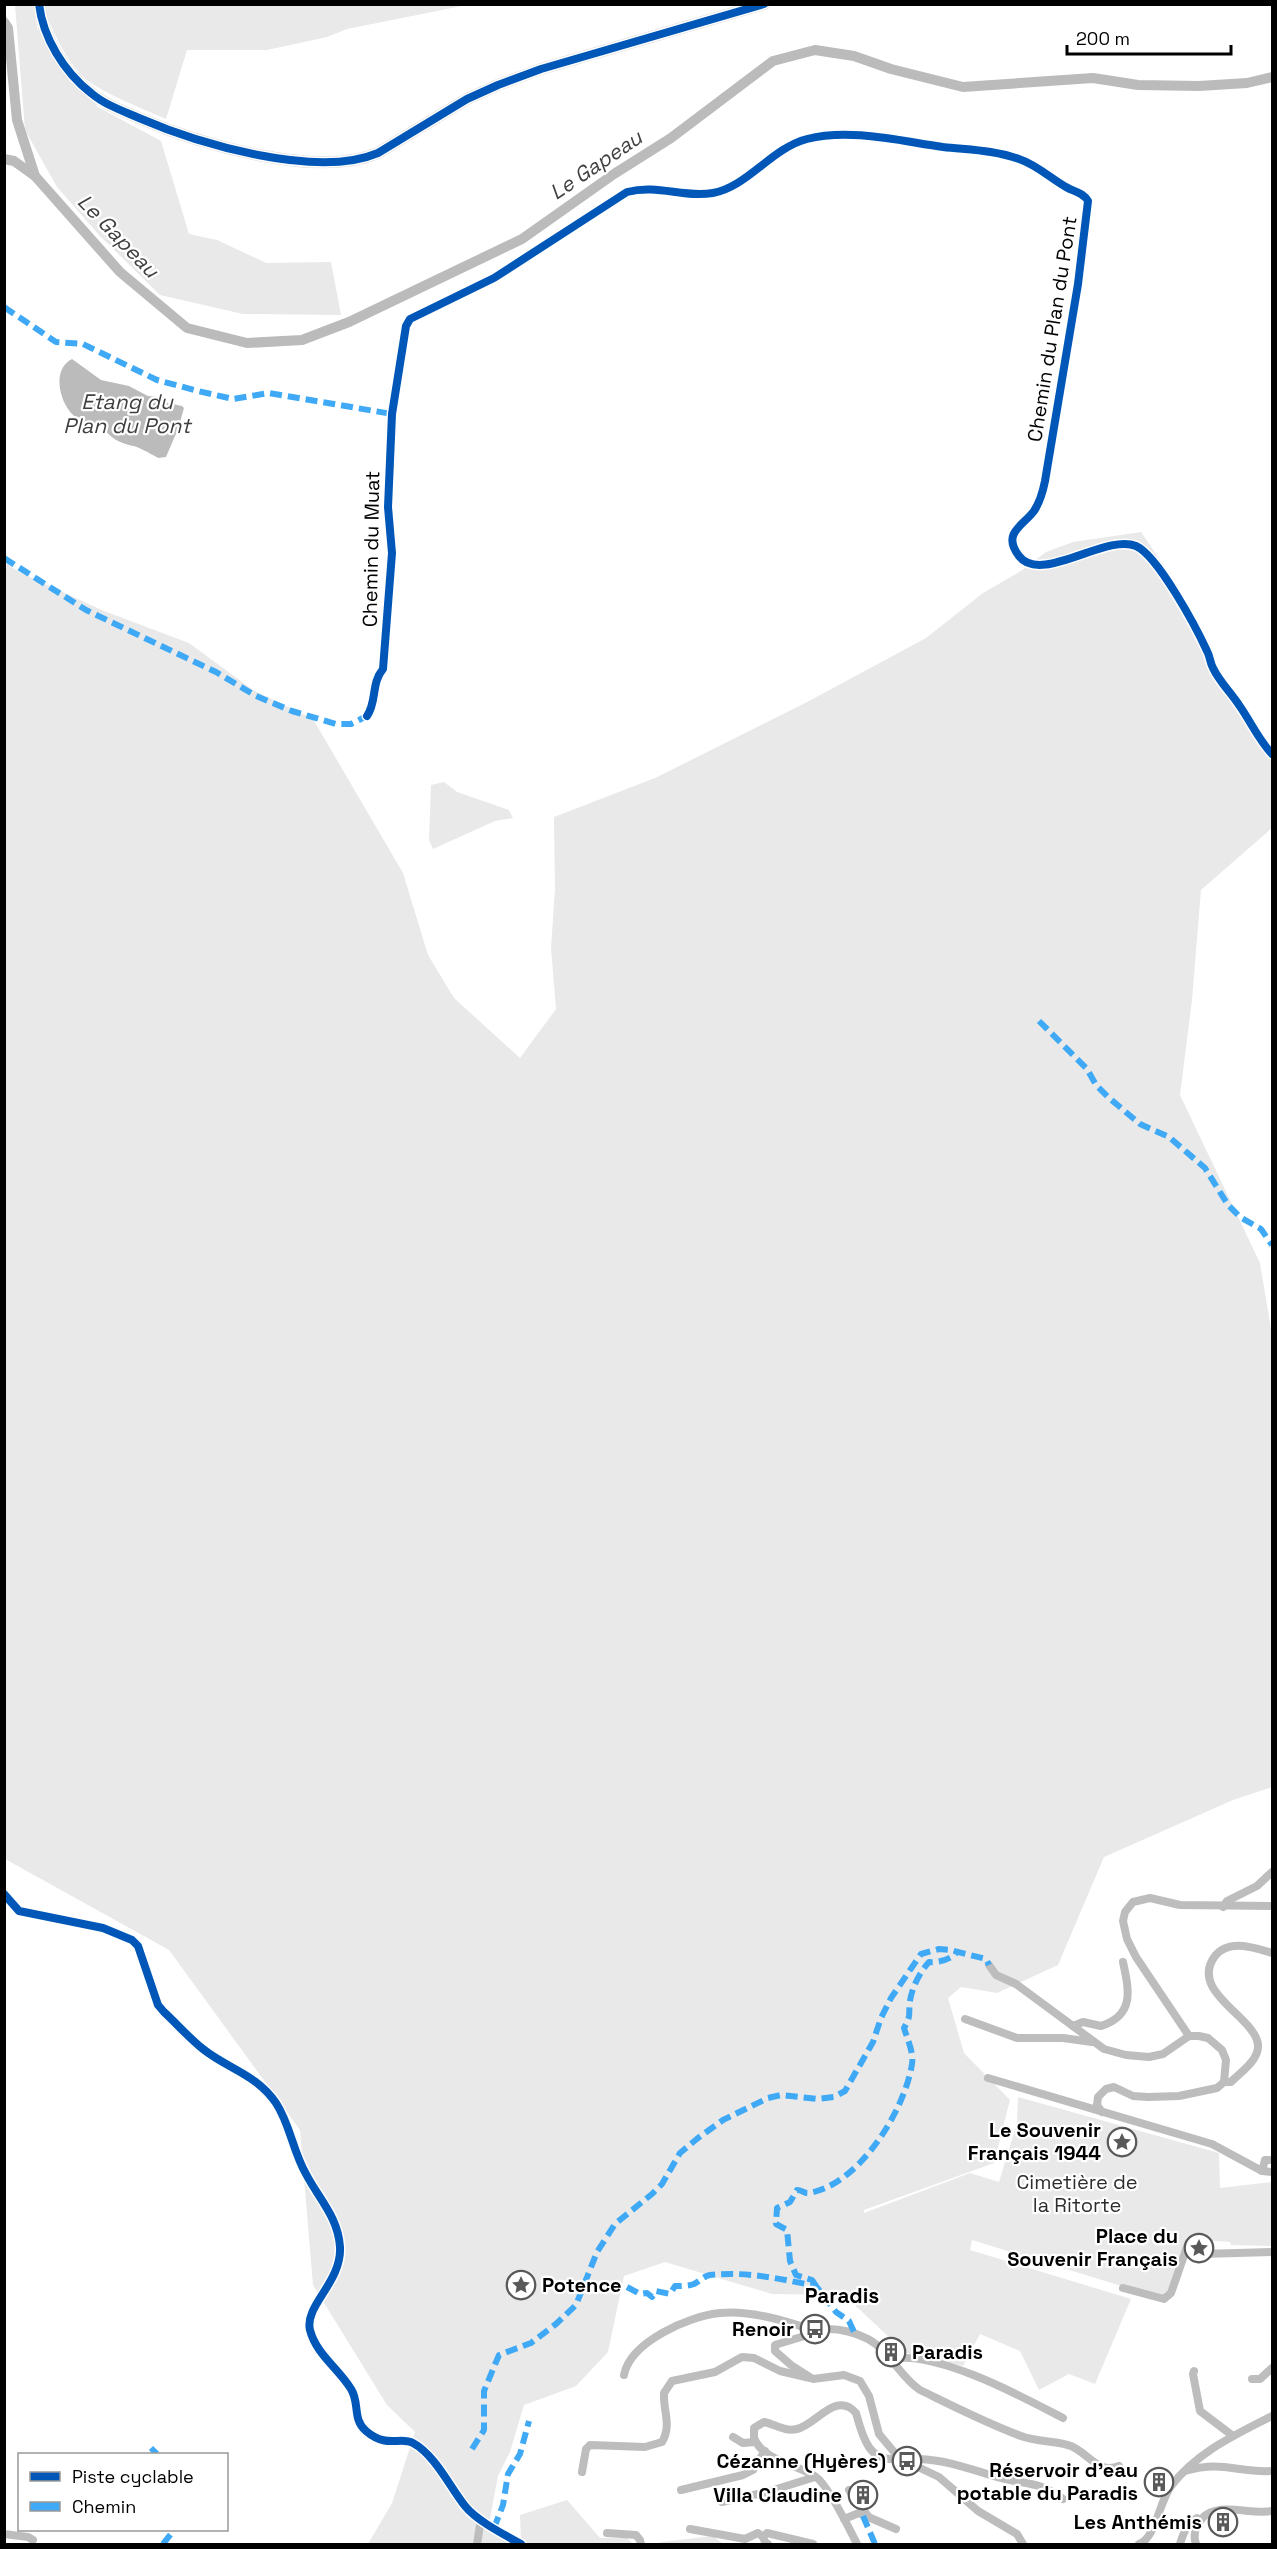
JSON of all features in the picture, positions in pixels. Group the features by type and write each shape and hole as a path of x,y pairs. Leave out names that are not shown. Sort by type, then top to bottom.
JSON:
{"main road":[{"path":"39,4 44,29 65,65 92,94 116,108 217,147 307,161 336,162 365,159 378,153 467,99 520,76 764,4"}],"street":[{"name":"Chemin du Plan du Pont","path":"392,414 406,326 410,319 494,279 627,192 643,188 702,194 716,192 732,185 785,148 805,139 822,136 879,137 988,151 1021,160 1067,188 1085,196 1088,201 1078,284 1046,481 1043,493 1033,512 1020,522 1013,535 1016,553 1024,563 1033,565 1065,560 1112,545 1134,545 1147,554 1194,625 1209,654 1213,669 1261,742 1272,754"},
{"name":"Chemin du Muat","path":"367,716 372,707 378,675 383,669 392,553 388,507 392,414"},
{"path":"1223,1907 1227,1901 1257,1886 1272,1872"},
{"path":"4,1894 15,1908 29,1915 103,1928 132,1940 138,1946 158,2005 164,2012 205,2051 245,2073 277,2104 300,2163 334,2218 340,2245 340,2257 335,2275 310,2315 309,2323 314,2340 352,2389 358,2420 366,2431 381,2440 389,2443 409,2442 416,2445 440,2469 465,2506 521,2544"},
{"path":"1189,2036 1136,1957 1127,1939 1123,1921 1125,1912 1133,1902 1149,1898 1180,1905 1272,1906"},
{"path":"1102,2112 1097,2104 1098,2097 1106,2089 1114,2087 1133,2096 1179,2096 1217,2088 1224,2082 1232,2082 1254,2059 1259,2049 1254,2033 1212,1988 1211,1967 1215,1956 1233,1946 1247,1946 1272,1953"},
{"path":"1073,2026 1083,2022 1101,2026 1121,2015 1130,1994 1123,1962"},
{"path":"989,1965 996,1975 1016,1984 1104,2049 1126,2055 1149,2057 1163,2054 1189,2036 1208,2038 1222,2050 1226,2060 1224,2082"},
{"path":"965,2019 1017,2038 1063,2038 1095,2043"},
{"path":"988,2078 1212,2144 1263,2171 1272,2172"},
{"path":"1263,2171 1265,2160 1272,2160"},
{"path":"1123,2289 1164,2299 1171,2293 1188,2244 1202,2254 1272,2252"},
{"path":"624,2375 625,2368 639,2350 655,2337 706,2316 721,2313 746,2314 772,2318 811,2330 840,2329 870,2340 891,2359 913,2385 958,2409 1022,2437 1070,2446 1102,2468 1111,2470 1119,2466"},
{"path":"811,2330 810,2334 778,2344 774,2349 782,2358 813,2379"},
{"path":"582,2472 586,2449 591,2445 645,2447 659,2444 667,2428 664,2393 668,2385 680,2379 715,2372 742,2357 754,2358 795,2376 813,2379 844,2375 860,2381 869,2396 876,2428 899,2458"},
{"path":"891,2359 913,2358 946,2366 1026,2399 1063,2418"},
{"path":"1252,2379 1260,2379 1272,2368"},
{"path":"1194,2371 1200,2411 1233,2436"},
{"path":"857,2544 844,2519 815,2477 765,2451 756,2442 753,2433 761,2422 787,2430 796,2429 821,2414 844,2405 856,2413 864,2439 872,2451 886,2460 899,2458 939,2477 978,2511 1017,2534 1023,2544"},
{"path":"1139,2544 1149,2538 1162,2500 1183,2472 1206,2451 1272,2416"},
{"path":"733,2437 744,2443 756,2442"},
{"path":"681,2490 743,2475 753,2470 765,2451"},
{"path":"914,2464 919,2459 949,2462 999,2478 1033,2483 1047,2488 1063,2499"},
{"path":"1183,2472 1205,2465 1272,2471"},
{"path":"722,2502 767,2492 815,2477"},
{"path":"849,2490 868,2516"},
{"path":"1196,2544 1195,2532 1200,2520 1207,2514 1217,2510 1260,2513 1272,2511"},
{"path":"844,2519 859,2513 896,2529"},
{"path":"1179,2544 1192,2521 1197,2518 1200,2520"},
{"path":"477,2544 481,2519"},
{"path":"690,2529 746,2539 758,2533 768,2544"},
{"path":"607,2533 636,2535 641,2544"},
{"path":"763,2537 767,2533 813,2544"},
{"path":"4,2534 28,2537 33,2540"}],"green space":[{"path":"15,5 33,5 37,27 54,58 98,107 161,141 189,234 217,240 266,263 331,262 341,315 243,314 160,295 100,236 57,187 25,130"},
{"path":"43,5 467,5 347,29 327,37 267,50 187,50 166,119 108,93 80,74 58,41"},
{"name":"Cimetière de la Ritorte","path":"1141,532 1168,572 1170,590 1198,640 1208,667 1272,752 1272,828 1201,890 1192,1000 1180,1095 1260,1263 1272,1335 1272,1787 1233,1800 1104,1857 1058,1965 997,1993 961,1987 948,1998 964,2053 1010,2100 994,2163 864,2210 864,2213 970,2173 999,2182 1017,2123 1018,2097 1219,2153 1220,2188 1272,2182 1272,2246 1231,2245 1230,2242 1188,2239 1169,2292 1163,2297 1157,2297 972,2240 970,2250 1131,2299 1095,2384 1069,2374 1039,2390 1020,2351 980,2334 963,2366 906,2353 844,2295 772,2294 665,2262 624,2276 608,2352 576,2386 524,2405 510,2452 498,2476 488,2529 510,2544 368,2544 392,2503 415,2432 387,2405 313,2285 300,2130 169,1950 5,1859 4,562 19,572 104,611 189,643 253,690 313,719 403,873 428,955 454,998 520,1058 556,1009 551,948 555,889 554,817 655,778 809,701 926,638 983,593 1021,571 1046,552 1073,542"},
{"path":"444,782 457,792 509,810 513,818 495,821 433,849 429,840 431,785"},
{"path":"567,2500 600,2538 627,2538 633,2544 516,2544 521,2540 520,2515"},
{"path":"713,2536 723,2544 656,2544 661,2542"}],"water":[{"name":"Etang du Plan du Pont","path":"72,359 101,380 129,386 148,396 158,397 184,408 166,457 158,458 138,447 119,442 102,426 86,423 72,414 61,393 60,377 66,364"}],"waterway":[{"path":"4,22 8,28 17,120 35,176"},
{"name":"Le Gapeau","path":"4,159 14,161 35,176 120,272 187,328 247,343 302,340 349,322 522,239 614,174 671,138 773,61 815,50 854,56 891,69 963,87 1093,78 1138,85 1199,86 1247,83 1272,77"}],"marked path":[{"path":"4,307 56,342 83,344 157,380 233,399 269,393 392,414"},
{"path":"4,558 86,610 216,672 256,696 292,711 336,724 351,724 367,716"},
{"path":"1039,1021 1087,1069 1096,1085 1108,1097 1140,1124 1169,1137 1205,1168 1228,1205 1240,1217 1261,1229 1272,1245"},
{"path":"472,2449 484,2430 484,2391 499,2355 531,2343 576,2305 597,2252 615,2224 662,2184 680,2153 723,2120 768,2098 781,2095 817,2099 834,2097 845,2091 873,2042 891,1998 921,1954 939,1949 950,1950 986,1959 989,1965"},
{"path":"816,2286 812,2280 796,2275 790,2261 787,2230 776,2224 777,2208 790,2202 797,2190 809,2193 827,2187 845,2176 877,2143 890,2123 908,2082 912,2060 904,2028 909,2017 910,2001 915,1985 929,1962 945,1960 957,1952"},
{"path":"627,2287 640,2294 647,2293 652,2297 656,2291 670,2294 675,2286 692,2285 708,2276 724,2274 763,2276 816,2286 836,2312 849,2321 855,2334"},
{"path":"494,2528 503,2505 508,2474 520,2454 529,2421"},
{"path":"151,2448 156,2453"},
{"path":"863,2516 875,2544"},
{"path":"163,2544 173,2531"}],"cycle path":[{"path":"39,4 50,42 64,65 81,85 108,104 164,128 225,147 258,155 323,162 353,160 378,153 467,99 541,69 764,4"},
{"path":"367,716 379,674 383,669 392,553 388,507 392,414 406,326 410,319 494,278 627,192 649,189 691,194 713,193 737,183 782,150 794,144 823,136 858,135 1010,156 1032,165 1086,198 1088,201 1078,284 1044,485 1034,511 1013,535 1014,548 1019,556 1029,563 1042,565 1108,546 1123,544 1136,546 1145,552 1165,577 1186,610 1218,678 1272,754"},
{"path":"4,1894 19,1911 103,1928 132,1940 138,1946 158,2005 164,2012 193,2041 212,2056 251,2078 276,2103 302,2165 332,2217 340,2247 335,2271 312,2312 310,2330 317,2347 354,2394 357,2416 366,2431 380,2439 408,2441 421,2448 435,2463 470,2512 521,2544"}],"place":[{"name":"Le Souvenir Français 1944","path":"1122,2142"},
{"name":"Place du Souvenir Français","path":"1199,2248"},
{"name":"Potence","path":"521,2285"},
{"name":"Renoir","path":"815,2329"},
{"name":"Paradis","path":"891,2352"},
{"name":"Cézanne (Hyères)","path":"907,2461"},
{"name":"Réservoir d'eau potable du Paradis","path":"1159,2482"},
{"name":"Villa Claudine","path":"863,2495"},
{"name":"Les Anthémis","path":"1223,2522"}],"district":[{"name":"Paradis","path":"842,2296"}]}
